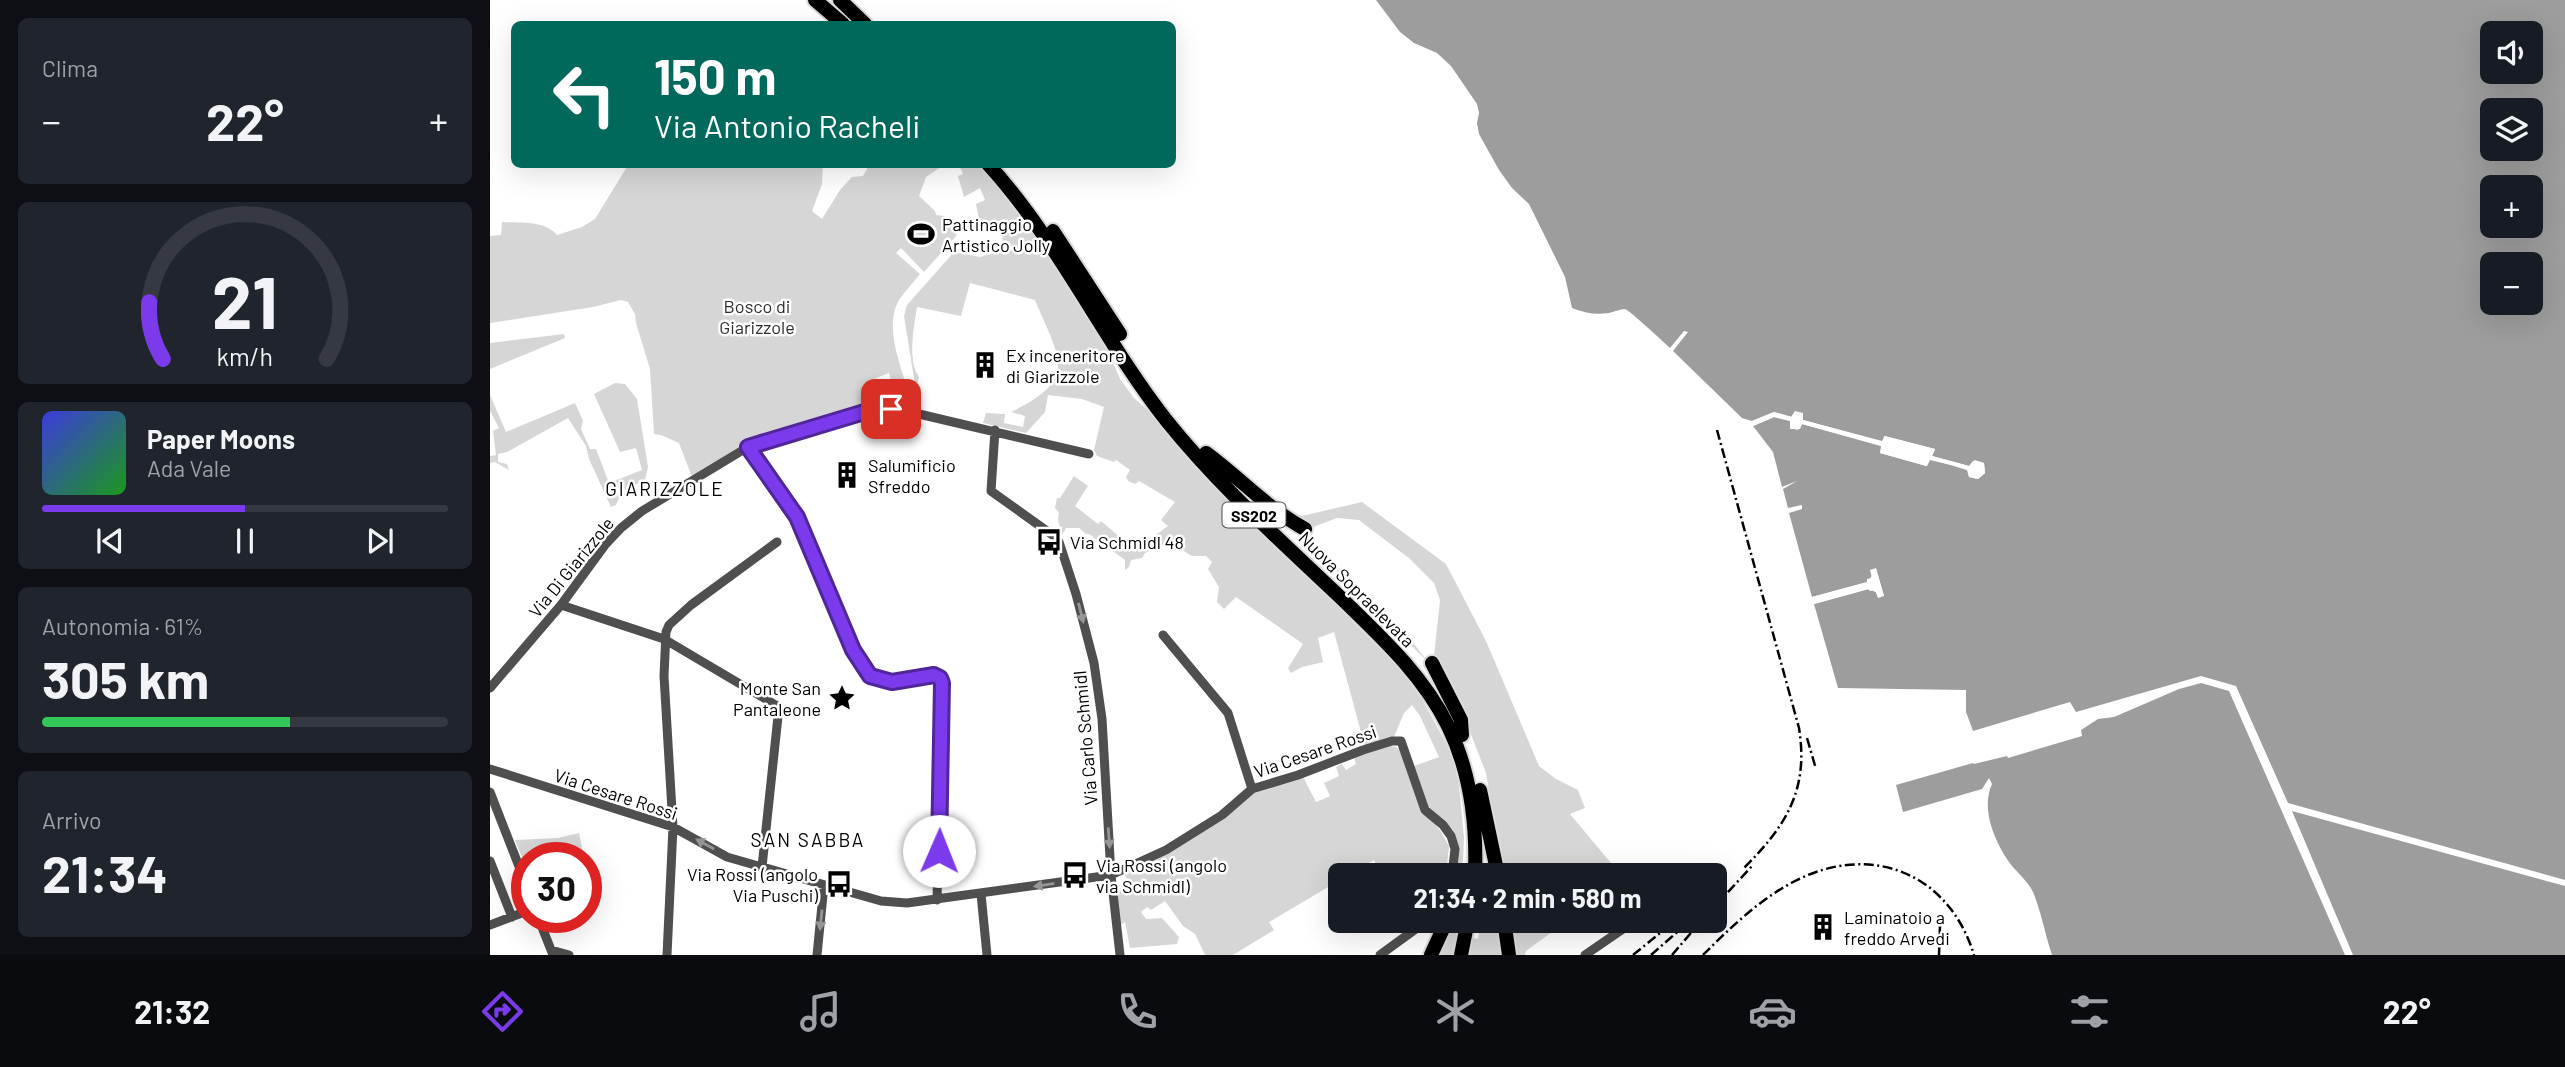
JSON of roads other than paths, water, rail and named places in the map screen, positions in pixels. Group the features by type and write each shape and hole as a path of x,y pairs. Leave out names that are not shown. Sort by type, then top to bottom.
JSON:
{"highway":[{"path":"815,0 840,21"},
{"path":"826,0 849,21"},
{"path":"841,0 862,21"},
{"name":"Nuova Sopraelevata","path":"991,168 1028,212 1164,416 1225,487 1403,660 1440,711 1462,762 1471,792 1475,824 1475,863"},
{"name":"Nuova Sopraelevata","path":"1004,168 1055,233 1152,384 1206,453 1410,654 1436,687 1462,735 1480,790 1485,825 1485,863"},
{"path":"1206,453 1237,476 1273,510 1305,529"},
{"path":"1432,663 1461,720 1462,735"},
{"path":"1462,762 1469,824 1468,863"},
{"path":"1480,790 1495,863"},
{"path":"1431,955 1441,933"},
{"path":"1469,933 1471,955"},
{"path":"1461,955 1471,933"},
{"path":"1506,933 1509,955"}],"street":[{"name":"Via Di Giarizzole","path":"490,688 561,605 605,545 621,528 642,511 748,447 871,410 891,409 1089,453"},
{"name":"Via Carlo Schmidl","path":"995,430 991,491 1054,536 1076,594 1094,663 1102,719 1111,875 1120,955"},
{"path":"748,447 797,517 853,650 870,676 892,682 934,675 940,678 937,900"},
{"path":"667,955 673,827 664,639 669,625 678,615 777,542"},
{"path":"561,605 664,639 779,707 762,867"},
{"path":"1163,635 1228,713 1252,789"},
{"name":"Via Cesare Rossi","path":"490,769 673,827 727,856 824,886 895,903 937,900 1111,875 1176,844 1222,815 1252,789 1363,750 1401,741 1425,810 1451,836 1455,849 1453,863"},
{"path":"490,792 511,846"},
{"path":"490,861 511,914"},
{"path":"817,955 824,886"},
{"path":"981,894 987,955"},
{"path":"490,925 511,917"},
{"path":"544,933 552,952 569,955"},
{"path":"1380,955 1410,933"},
{"path":"1585,955 1617,933"}],"railway":[{"path":"1717,430 1799,728 1801,750 1801,770 1791,806 1772,837 1744,868"},
{"path":"1807,738 1816,769"},
{"path":"1727,893 1753,865"},
{"path":"1703,955 1746,915 1782,888 1823,870 1852,865 1878,866 1904,873 1926,885 1946,903 1962,927 1974,955"},
{"path":"1939,955 1940,925"},
{"path":"1633,955 1660,933"},
{"path":"1651,955 1676,933"},
{"path":"1672,955 1691,933"}],"place":[{"name":"Pattinaggio Artistico Jolly","path":"921,234"},
{"name":"Ex inceneritore di Giarizzole","path":"985,365"},
{"name":"Salumificio Sfreddo","path":"847,475"},
{"name":"Via Schmidl 48","path":"1049,542"},
{"name":"Monte San Pantaleone","path":"842,698"},
{"name":"Via Rossi (angolo via Schmidl)","path":"1075,875"},
{"name":"Via Rossi (angolo Via Puschi)","path":"839,884"},
{"name":"Laminatoio a freddo Arvedi","path":"1823,927"}],"district":[{"name":"GIARIZZOLE","path":"665,488"},
{"name":"SAN SABBA","path":"808,839"}],"park label":[{"name":"Bosco di Giarizzole","path":"757,316"}]}
